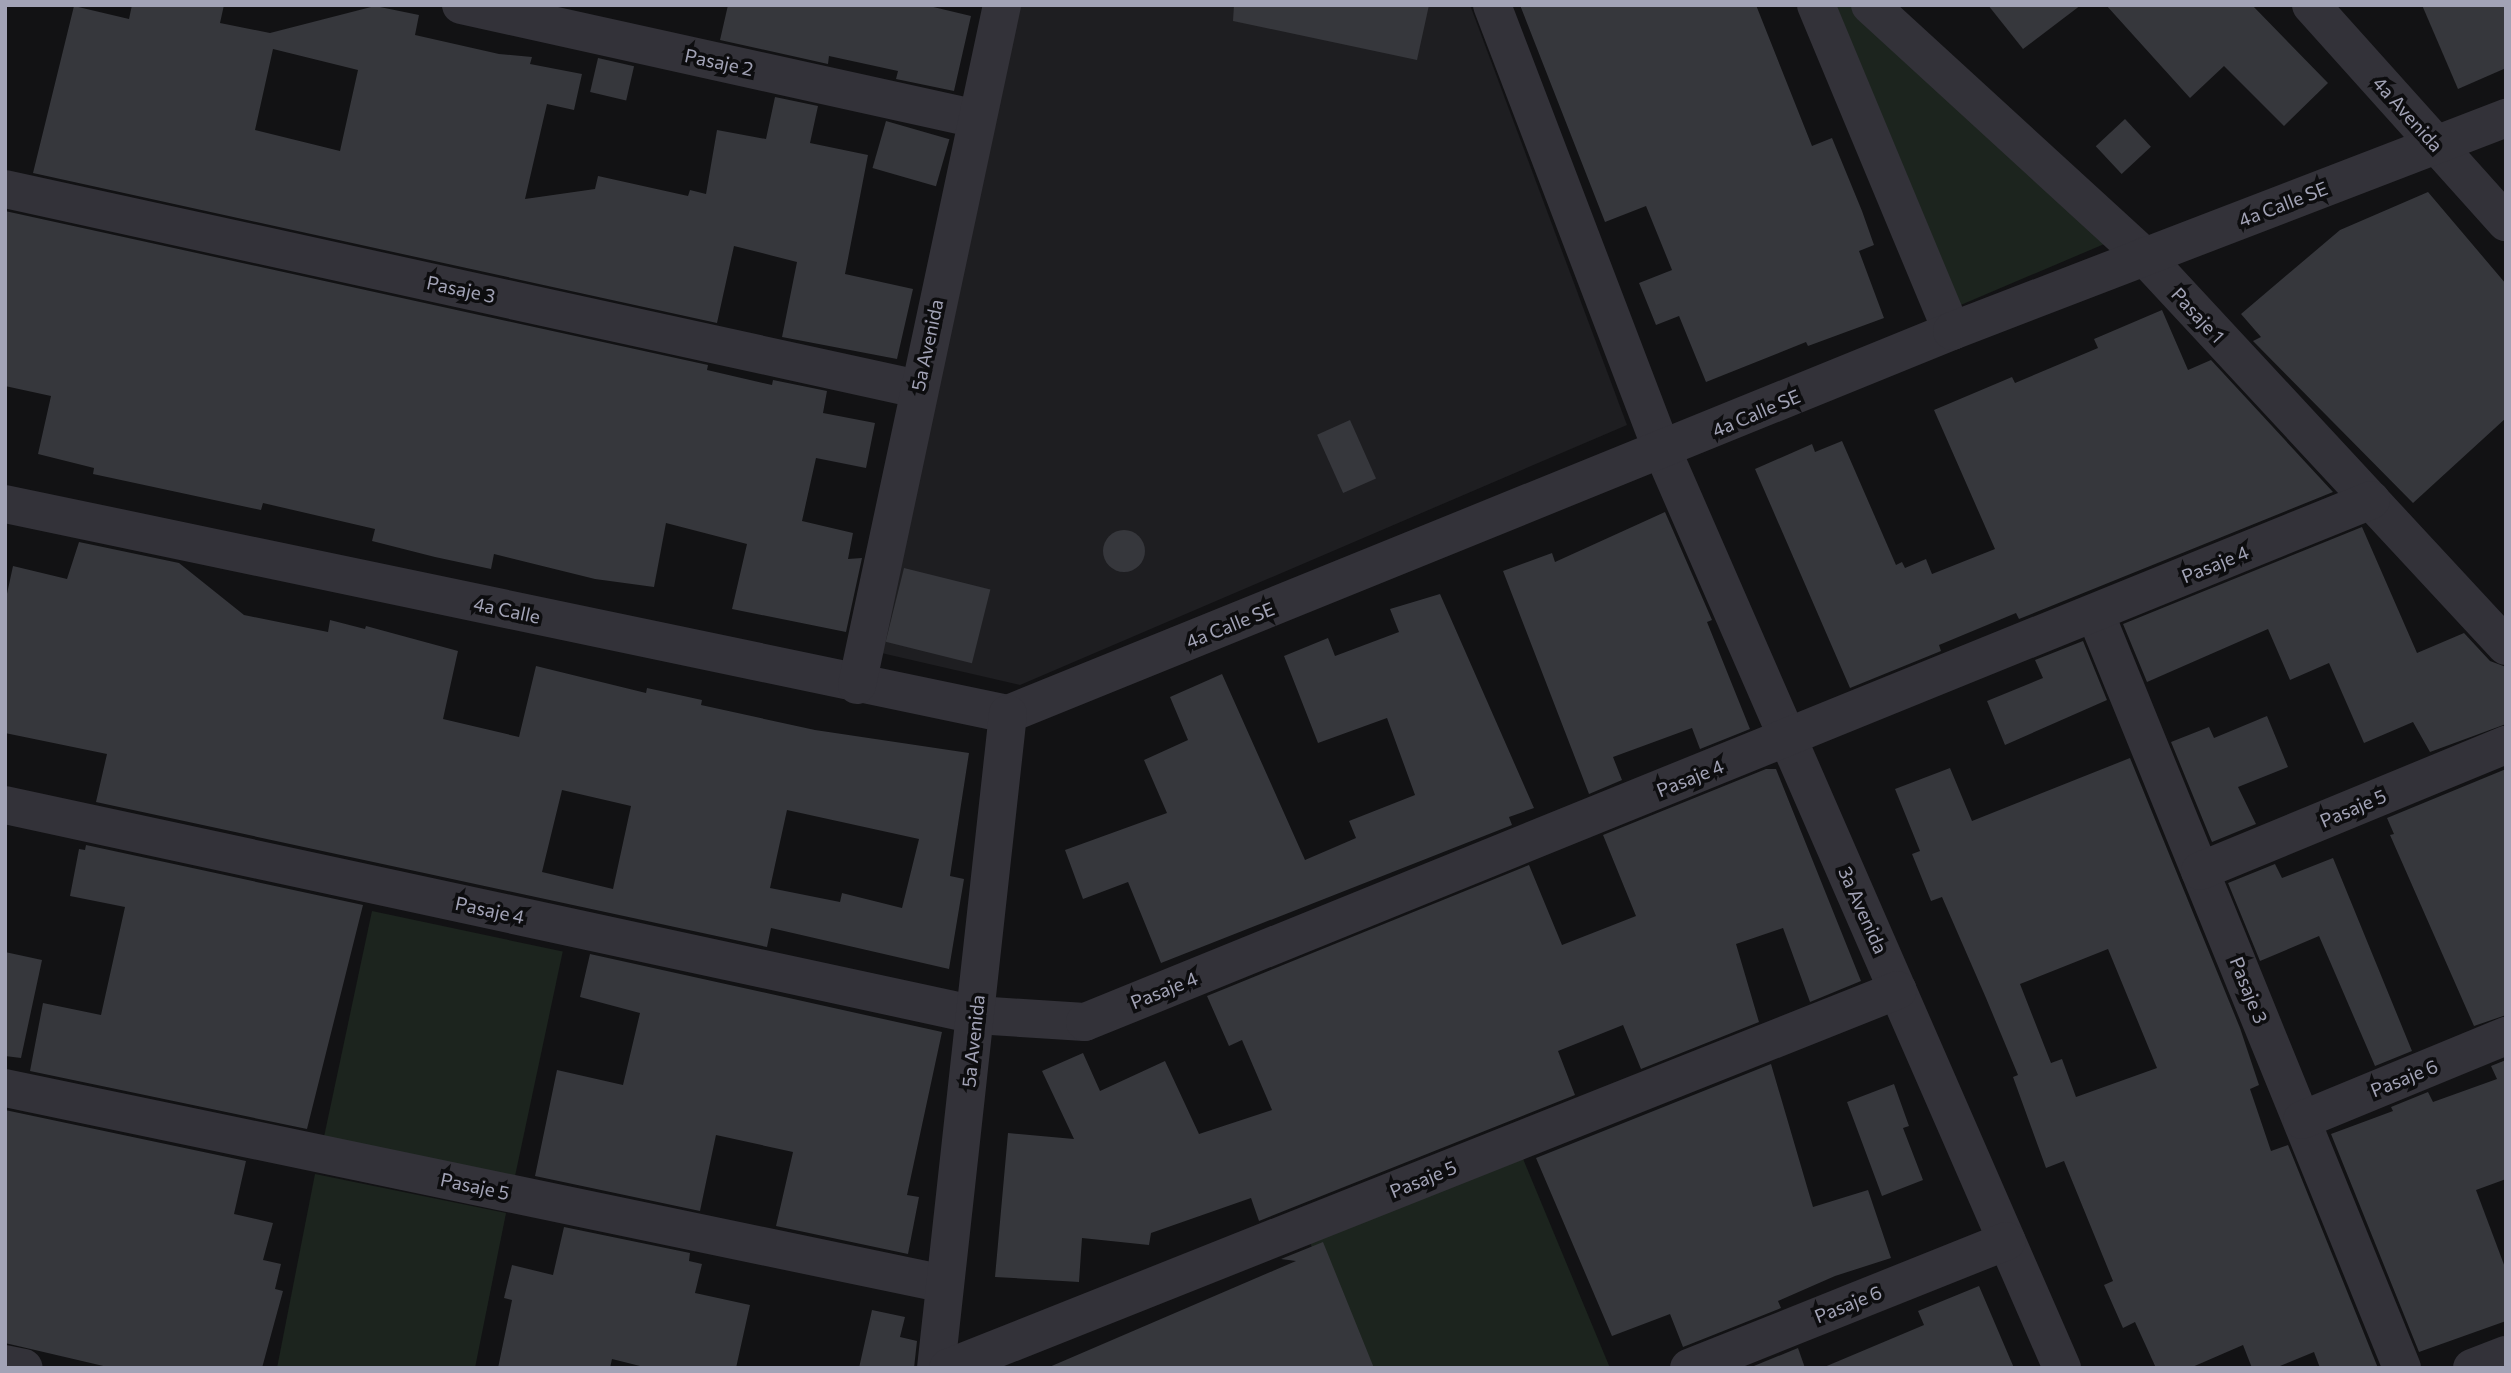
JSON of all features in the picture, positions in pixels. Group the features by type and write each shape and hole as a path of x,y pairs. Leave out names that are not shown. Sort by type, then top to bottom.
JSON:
{"street":[{"name":"Pasaje 2","path":"461,5 977,119"},
{"name":"5a Avenida","path":"857,685 1002,5"},
{"name":"3a Avenida","path":"1492,5 1663,452 2062,1368"},
{"path":"1816,5 1952,331"},
{"name":"Pasaje 1","path":"1870,5 2144,256 2506,646"},
{"name":"4a Avenida","path":"2311,5 2506,222"},
{"name":"4a Calle SE","path":"1008,714 1663,452 1952,331 2437,147 2506,118"},
{"name":"Pasaje 3","path":"5,189 918,389"},
{"name":"Pasaje 4","path":"5,805 989,1016 1085,1022 2371,500"},
{"name":"4a Calle","path":"5,504 857,685 1008,714"},
{"name":"Pasaje 3","path":"2095,613 2403,1368"},
{"name":"5a Avenida","path":"936,1368 945,1284 989,1016 1008,714"},
{"name":"Pasaje 5","path":"2200,871 2506,745"},
{"name":"Pasaje 5","path":"948,1368 1898,990"},
{"name":"Pasaje 6","path":"2302,1120 2506,1036"},
{"name":"Pasaje 5","path":"5,1088 945,1284"},
{"name":"Pasaje 6","path":"1689,1368 2007,1241"},
{"path":"2472,1368 2506,1354"},
{"path":"5,1364 24,1368"}],"shaded area":[{"path":"1017,5 1470,5 1627,425 1020,685 877,652"},
{"path":"1825,5 1857,5 2109,242 1956,307"},
{"path":"372,911 563,952 514,1179 324,1139"},
{"path":"1521,1154 1610,1368 1362,1368 1309,1240"},
{"path":"315,1174 506,1213 475,1368 277,1368"}],"building":[{"path":"132,5 224,5 220,23 270,33 375,6 419,15 415,35 499,54 532,57 530,64 582,74 574,110 547,104 525,199 595,189 598,176 688,196 690,190 706,194 717,130 766,139 775,97 818,106 810,143 868,155 845,274 913,289 897,359 782,337 797,262 734,246 717,323 33,173 74,6 129,19","holes":["273,49 358,70 340,151 255,130"]},
{"path":"728,5 925,5 971,16 954,91 896,79 898,71 829,56 828,64 720,40"},
{"path":"1234,5 1429,5 1417,60 1233,21"},
{"path":"1520,5 1756,5 1812,146 1832,138 1862,211 1874,245 1859,251 1884,318 1808,346 1806,342 1706,382 1679,316 1656,325 1639,283 1672,270 1646,206 1605,222"},
{"path":"1988,5 2081,5 2023,49"},
{"path":"2106,5 2252,5 2328,83 2284,126 2224,66 2190,98"},
{"path":"2422,5 2506,5 2506,68 2458,89"},
{"path":"598,58 634,66 626,100 590,92"},
{"path":"2125,119 2151,147 2122,174 2096,146"},
{"path":"886,121 949,139 936,186 872,168"},
{"path":"2428,192 2506,284 2506,418 2413,503 2253,341 2261,337 2241,314 2340,230"},
{"path":"5,211 708,365 707,370 772,385 773,380 827,391 823,413 875,423 866,468 816,458 802,521 853,533 848,559 862,558 846,632 732,609 747,544 666,523 654,587 595,579 494,554 491,569 435,557 372,541 375,529 263,503 261,510 93,474 94,468 38,454 51,396 5,386"},
{"path":"2162,310 2188,370 2211,360 2333,492 2019,619 2016,613 1939,645 1941,651 1850,688 1755,469 1812,444 1815,452 1842,441 1896,565 1902,562 1905,568 1926,559 1932,574 1995,549 1934,410 2012,377 2015,383 2098,348 2094,339"},
{"path":"1350,420 1376,478 1343,493 1317,435"},
{"path":"1665,512 1712,620 1707,622 1750,729 1700,749 1692,728 1613,757 1622,780 1589,794 1503,571 1552,553 1555,562"},
{"path":"2362,527 2417,653 2464,633 2490,661 2506,667 2506,724 2430,752 2413,722 2364,743 2329,663 2290,680 2268,629 2147,682 2123,624"},
{"path":"1124,530 1139,536 1145,551 1139,566 1124,572 1109,566 1103,551 1109,536"},
{"path":"79,542 179,563 244,615 328,632 330,620 365,629 366,626 458,651 443,719 519,737 536,666 646,693 647,688 702,700 701,705 815,730 969,753 950,876 964,879 949,969 771,928 767,947 96,802 107,754 5,733 5,603 13,566 67,579","holes":["562,790 631,806 613,889 542,872","787,810 919,839 902,908 842,893 840,902 770,888"]},
{"path":"904,568 990,590 972,663 886,642"},
{"path":"1440,594 1534,808 1509,817 1512,825 1161,963 1128,882 1083,899 1065,850 1167,813 1144,760 1188,740 1170,697 1222,674 1305,860 1356,838 1349,821 1415,795 1387,718 1318,743 1284,656 1328,638 1335,656 1399,632 1390,609"},
{"path":"2083,641 2107,700 2005,745 1987,701 2043,678 2035,660"},
{"path":"2267,716 2288,767 2238,787 2256,824 2212,842 2171,742 2209,727 2214,738"},
{"path":"2130,758 2240,1028 2259,1085 2250,1089 2271,1151 2288,1145 2378,1368 2320,1368 2314,1352 2275,1368 2252,1368 2243,1345 2190,1368 2156,1368 2135,1322 2123,1328 2104,1285 2113,1281 2064,1161 2046,1168 2013,1077 2018,1075 1942,897 1931,901 1912,854 1920,851 1895,789 1950,768 1972,821","holes":["2108,949 2157,1068 2076,1097 2062,1059 2051,1063 2020,984"]},
{"path":"1766,769 1776,769 1861,981 1810,1002 1783,928 1736,944 1759,1022 1641,1069 1623,1025 1558,1051 1575,1095 1259,1221 1251,1198 1151,1233 1149,1245 1082,1238 1079,1282 995,1277 1008,1133 1074,1139 1042,1071 1083,1053 1100,1091 1165,1061 1199,1134 1272,1110 1242,1040 1229,1046 1207,996 1529,865 1562,945 1636,916 1603,835"},
{"path":"2506,769 2506,1015 2474,1026 2390,835 2394,834 2387,818"},
{"path":"86,845 363,905 307,1129 30,1071 43,1003 101,1015 125,907 70,896 79,849 85,850"},
{"path":"2333,858 2412,1051 2375,1066 2319,936 2260,961 2228,883 2275,864 2282,878"},
{"path":"5,952 42,960 21,1058 5,1056"},
{"path":"590,954 942,1032 907,1195 919,1197 908,1254 776,1226 793,1152 716,1135 700,1211 535,1176 557,1070 623,1085 640,1013 580,997"},
{"path":"2506,1060 2506,1179 2476,1190 2506,1270 2506,1321 2419,1352 2331,1134 2393,1111 2391,1107 2428,1092 2433,1102 2497,1079 2491,1066"},
{"path":"1771,1064 1813,1207 1868,1190 1891,1258 1835,1276 1778,1301 1781,1308 1683,1347 1670,1314 1612,1336 1536,1158"},
{"path":"1894,1084 1909,1126 1903,1128 1923,1180 1882,1196 1847,1102"},
{"path":"5,1110 246,1161 234,1214 273,1223 263,1260 281,1264 275,1289 283,1291 262,1368 112,1368 5,1343"},
{"path":"564,1227 690,1253 689,1261 702,1264 695,1293 750,1305 736,1368 648,1368 612,1359 610,1368 498,1368 512,1300 504,1298 512,1265 553,1275"},
{"path":"1323,1242 1374,1368 1047,1368 1296,1261 1281,1259"},
{"path":"1979,1286 2014,1368 1822,1368 1924,1325 1918,1311"},
{"path":"872,1310 905,1317 900,1337 917,1341 914,1368 859,1368"},
{"path":"1798,1348 1805,1368 1749,1368"}]}
